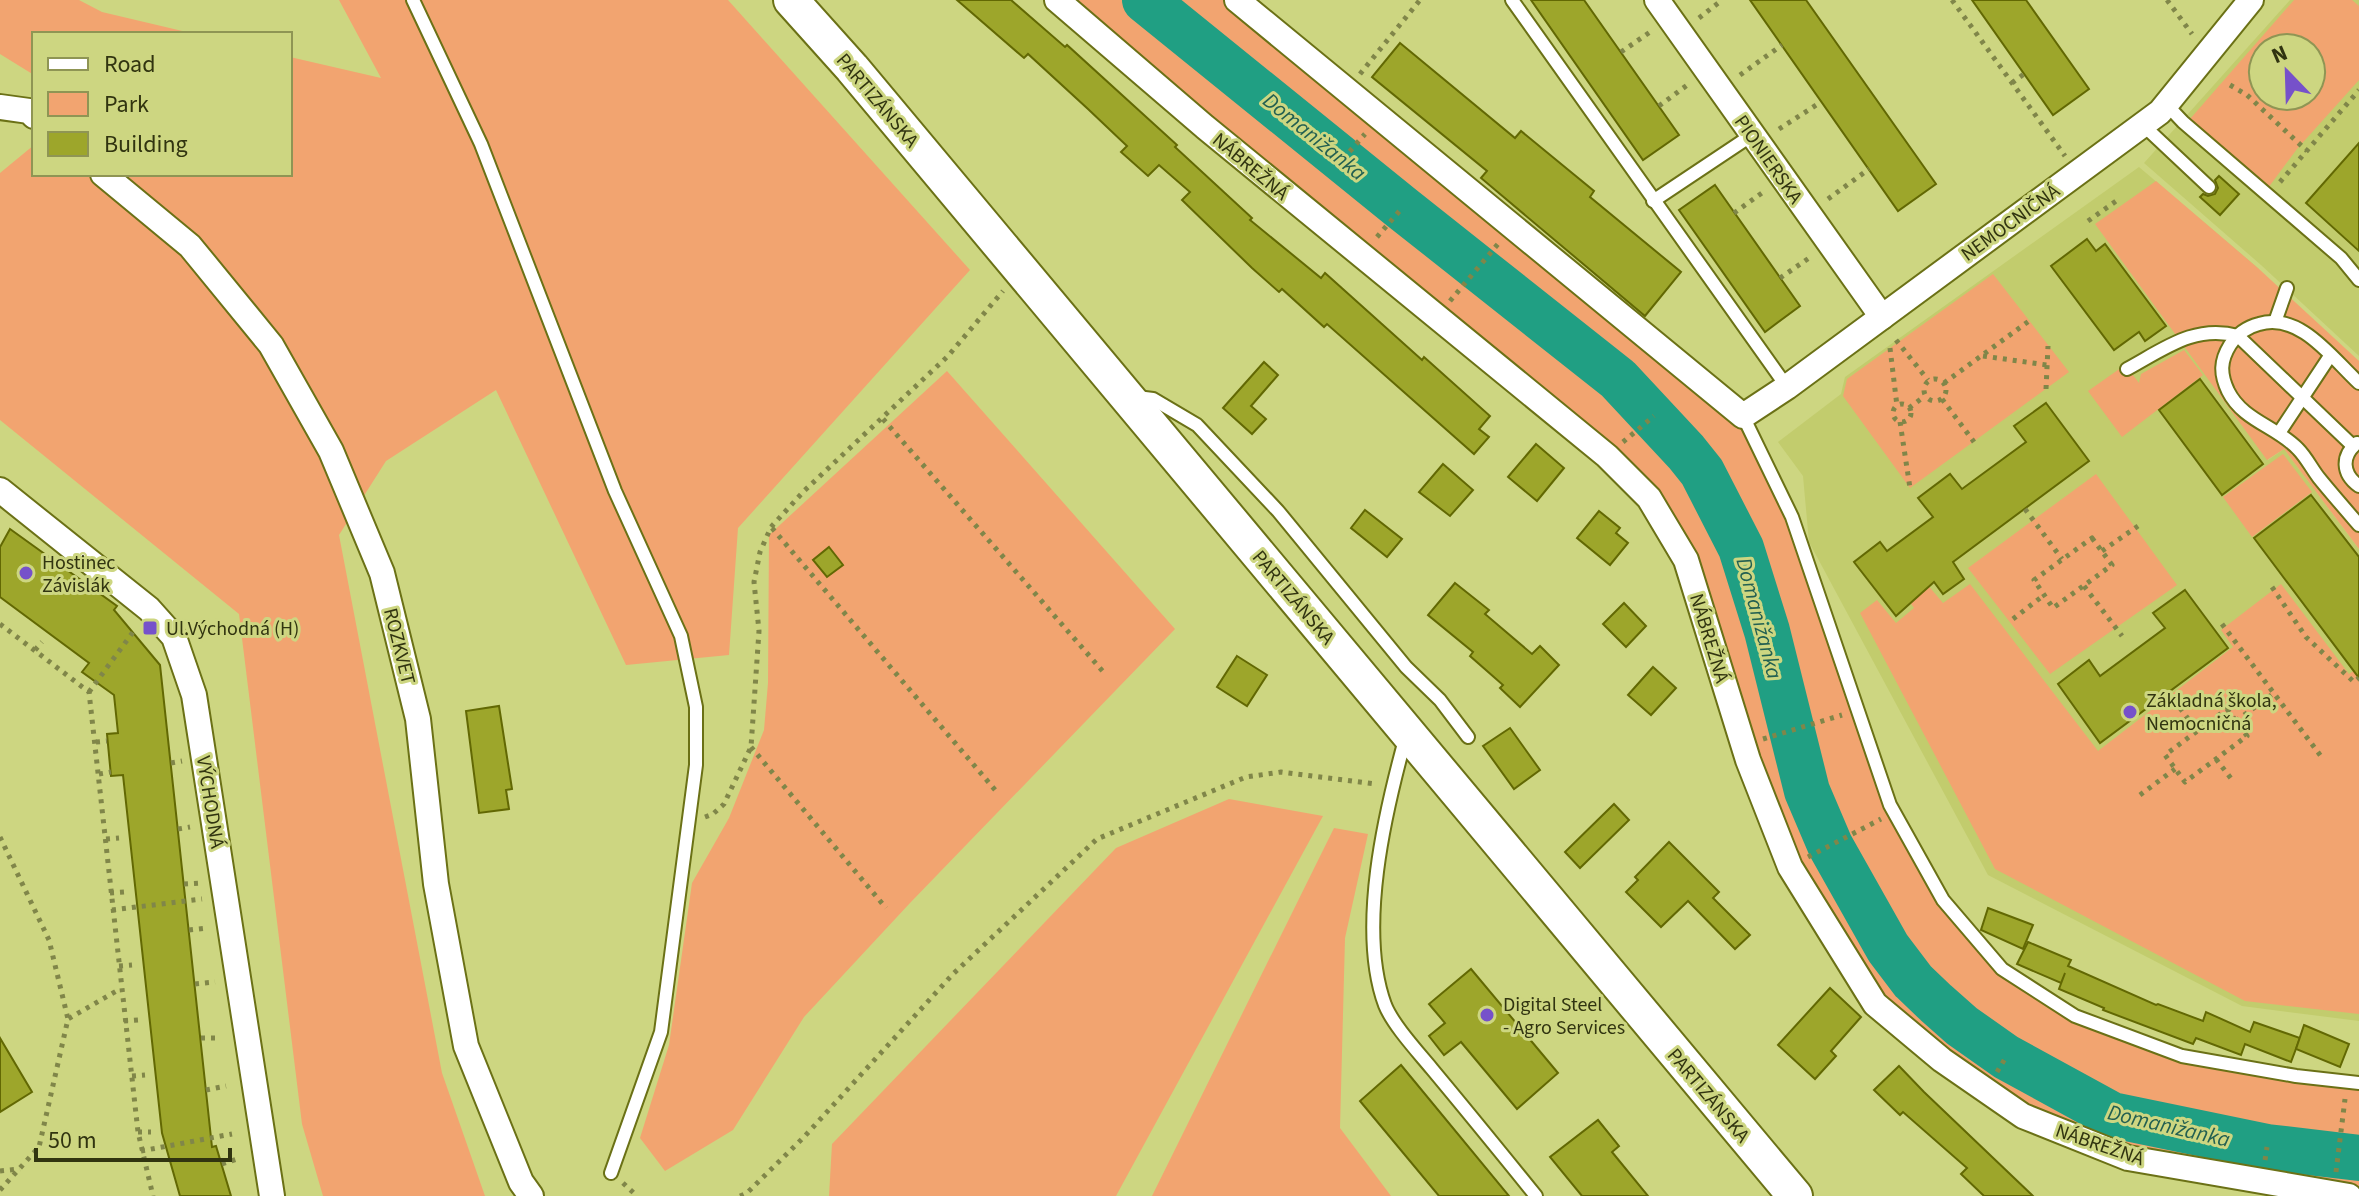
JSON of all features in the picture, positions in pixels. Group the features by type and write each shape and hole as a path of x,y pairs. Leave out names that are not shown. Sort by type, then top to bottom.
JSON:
{"main road":[{"name":"PARTIZÁNSKA","path":"791,0 852,68 1795,1196"}],"street":[{"name":"NÁBREŽNÁ","path":"1057,0 1361,256 1607,456 1649,498 1686,560 1743,745 1790,867 1875,1004 1942,1060 2023,1116 2128,1158 2342,1195"},
{"path":"1237,0 1743,416"},
{"name":"PIONIERSKA","path":"1657,0 1882,317"},
{"name":"NEMOCNIČNÁ","path":"1743,416 1787,387 2143,125 2166,104 2251,0"},
{"path":"0,107 32,114"},
{"name":"ROZKVET","path":"105,176 190,246 271,345 331,451 382,573 418,719 436,884 466,1046 521,1182 531,1196"},
{"name":"VÝCHODNÁ","path":"0,490 149,609 174,637 194,695 272,1196"}],"lane":[{"path":"413,0 481,144 615,491 681,636 696,707 696,765 661,1032 611,1173"},
{"path":"1512,0 1787,387"},
{"path":"2166,104 2341,258 2359,280"},
{"path":"2143,125 2209,187"},
{"path":"1653,201 1752,135"},
{"path":"2275,322 2287,288"},
{"path":"2359,383 2304,331 2286,322 2249,327 2232,343 2222,364 2222,375 2234,402 2249,417 2279,433 2298,449 2359,525"},
{"path":"2127,369 2181,340 2199,334 2220,331 2238,336 2302,398 2356,444 2346,457 2346,469 2349,478 2359,486"},
{"path":"2279,433 2330,356"},
{"path":"1126,396 1153,399 1197,425 1278,511 1406,667 1440,700 1468,737"},
{"path":"1743,416 1792,517 1894,812 1943,900 2002,969 2075,1016 2182,1056 2296,1076 2353,1082"},
{"path":"2318,477 2346,469"},
{"path":"1407,733 1392,786 1374,908 1374,967 1386,1009 1418,1053 1536,1196"}],"path":[{"path":"1347,91 1420,0"},
{"path":"1699,18 1722,0"},
{"path":"2167,0 2192,35"},
{"path":"1956,2 2066,156"},
{"path":"1621,52 1654,30"},
{"path":"1740,75 1782,45"},
{"path":"2012,83 2024,74"},
{"path":"1659,106 1691,83"},
{"path":"2230,85 2247,95 2307,151"},
{"path":"2269,195 2359,90"},
{"path":"1779,129 1821,102"},
{"path":"1343,159 1379,117"},
{"path":"1828,200 1869,169"},
{"path":"1734,213 1767,189"},
{"path":"2088,221 2119,199"},
{"path":"1361,256 1402,208"},
{"path":"1437,317 1513,226"},
{"path":"1780,278 1813,256"},
{"path":"689,822 713,814 724,804 751,747 759,631 754,582 760,552 771,527 804,491 948,356 1020,270"},
{"path":"1944,383 2029,321"},
{"path":"1896,340 1928,380"},
{"path":"2046,389 2048,346"},
{"path":"1890,348 1897,406 1894,416 1900,422 1910,488"},
{"path":"1982,356 2047,365"},
{"path":"1935,378 1944,383 1946,390 1942,399 1935,401 1925,396 1923,389 1928,380 1935,378"},
{"path":"1909,408 1925,396"},
{"path":"1942,399 1974,442"},
{"path":"1897,406 1909,408"},
{"path":"1900,422 1909,418 1909,408"},
{"path":"1607,456 1654,416"},
{"path":"883,419 1106,675"},
{"path":"2025,509 2062,559"},
{"path":"2102,551 2138,526"},
{"path":"771,527 996,791"},
{"path":"2092,538 2112,565 2053,608 2034,580 2062,559 2092,538"},
{"path":"2084,586 2122,636"},
{"path":"2272,587 2306,637 2354,682 2359,678"},
{"path":"2013,619 2044,595"},
{"path":"89,692 142,620"},
{"path":"0,624 89,692 138,1132 153,1196"},
{"path":"2222,624 2323,759"},
{"path":"35,650 42,642"},
{"path":"2236,721 2274,693"},
{"path":"2180,708 2197,731"},
{"path":"2227,709 2247,736 2185,782 2165,755 2197,731 2227,709"},
{"path":"1743,745 1858,710"},
{"path":"96,742 107,741"},
{"path":"751,747 886,908"},
{"path":"2216,759 2233,781"},
{"path":"2140,795 2175,769"},
{"path":"99,774 111,772"},
{"path":"740,1196 747,1193 804,1137 953,974 1097,839 1246,777 1281,772 1392,786"},
{"path":"1830,845 1894,812"},
{"path":"0,837 49,940 68,1019 39,1147 0,1190"},
{"path":"106,839 119,838"},
{"path":"184,884 206,883"},
{"path":"110,893 125,892"},
{"path":"112,910 208,899"},
{"path":"189,930 208,928"},
{"path":"119,966 132,965"},
{"path":"195,984 216,982"},
{"path":"68,1019 120,989"},
{"path":"124,1021 138,1020"},
{"path":"201,1038 220,1038"},
{"path":"132,1076 145,1075"},
{"path":"2342,1195 2353,1082"},
{"path":"206,1090 226,1086"},
{"path":"138,1132 151,1132"},
{"path":"141,1151 232,1134"},
{"path":"222,1164 237,1159"},
{"path":"0,1171 21,1169"}],"shaded area":[{"path":"2290,0 2359,0 2359,356 2144,163 2247,48 2247,112 2327,112 2327,32 2261,32"},
{"name":"Základná škola, Nemocničná","path":"2139,167 2259,269 2268,460 2284,449 2359,549 2359,1021 2242,1006 1988,875 1809,542 1803,476 1778,442 1841,394 1845,377"}],"green space":[{"path":"0,0 79,0 102,12 187,32 32,32 32,74 0,54"},
{"path":"339,0 728,0 970,270 738,528 729,655 626,665 496,390 386,461 339,535 442,1073 485,1196 323,1196 302,1124 239,614 0,420 0,173 32,147 32,176 292,176 292,57 381,78"},
{"path":"1057,0 1237,0 1743,416 1792,517 1890,805 1943,900 2002,969 2075,1016 2182,1056 2359,1083 2359,1196 2128,1158 2023,1116 1875,1004 1790,867 1686,560 1649,498"},
{"path":"2294,0 2352,0 2359,6 2359,80 2297,149 2268,188 2190,119 2247,54 2247,112 2327,112 2327,32 2266,32"},
{"path":"2156,181 2259,269 2359,361 2359,549 2284,449 2267,460 2095,224"},
{"path":"1993,274 2069,372 1910,488 1843,396 1847,379"},
{"path":"2184,350 2203,375 2122,437 2088,391 2125,365 2139,383 2141,374"},
{"path":"947,371 1175,629 804,1017 733,1130 665,1171 640,1138 669,1045 692,883 729,818 764,730 768,683 769,535"},
{"path":"2283,454 2312,492 2252,537 2223,497"},
{"path":"2096,474 2177,585 2050,674 1968,568"},
{"path":"1926,583 1943,603 1970,584 2098,751 2233,647 2221,630 2281,584 2349,674 2359,667 2359,1014 2245,1001 1995,869 1860,613 1877,600 1896,623 1914,608 1907,598"},
{"path":"1229,799 1323,816 1116,1196 829,1196 832,1144 1116,848"},
{"path":"1334,828 1368,834 1345,938 1340,1128 1391,1196 1152,1196"}],"building":[{"path":"957,0 1011,0 1065,47 1067,45 1177,145 1175,147 1252,218 1250,220 1321,278 1325,273 1490,416 1479,429 1489,437 1474,454 1327,324 1324,327 1282,289 1279,292 1252,268 1182,200 1190,192 1159,165 1148,176 1121,152 1127,146 1088,109 1028,54 1024,58"},
{"path":"1531,0 1584,0 1679,135 1643,160"},
{"path":"1750,0 1806,0 1936,184 1898,211"},
{"path":"1972,0 2026,0 2089,89 2053,115"},
{"path":"1400,43 1515,138 1521,131 1594,191 1590,197 1681,272 1645,316 1481,178 1487,171 1372,77"},
{"path":"2359,143 2359,251 2306,203"},
{"path":"2219,176 2239,194 2220,215 2200,197 2215,194 2218,188 2215,180"},
{"path":"1715,185 1800,306 1765,332 1679,210"},
{"path":"2087,239 2096,251 2105,244 2166,326 2145,341 2139,332 2114,350 2051,266"},
{"path":"1264,362 1278,375 1251,406 1266,419 1252,434 1223,408"},
{"path":"2200,379 2263,464 2222,495 2159,410"},
{"path":"2046,403 2089,461 1953,562 1964,579 1943,594 1934,582 1896,616 1854,562 1880,542 1887,551 1933,517 1918,498 1950,474 1962,489 2026,442 2014,426"},
{"path":"1536,444 1564,468 1537,501 1508,477"},
{"path":"1443,464 1473,490 1450,516 1419,492"},
{"path":"2311,495 2359,557 2359,678 2254,538"},
{"path":"1365,510 1402,539 1387,557 1351,528"},
{"path":"1599,511 1620,528 1616,533 1628,543 1610,565 1577,538"},
{"path":"10,529 117,606 114,610 160,665 212,1147 216,1146 231,1196 180,1196 162,1133 123,775 111,776 107,734 118,733 114,695 82,672 89,663 0,597 0,547"},
{"path":"829,547 843,565 827,577 813,560"},
{"path":"1455,583 1489,610 1485,614 1532,654 1540,646 1559,665 1520,707 1500,688 1503,685 1470,656 1473,652 1428,615"},
{"path":"2185,590 2228,648 2100,743 2058,684 2089,660 2100,676 2165,628 2153,613"},
{"path":"1624,603 1646,626 1626,647 1603,624"},
{"path":"1237,656 1267,675 1247,706 1217,687"},
{"path":"1653,667 1676,688 1651,715 1628,695"},
{"path":"499,706 512,789 506,790 509,809 479,813 466,711"},
{"path":"1510,728 1540,770 1514,789 1483,746"},
{"path":"1614,804 1629,820 1580,868 1565,852"},
{"path":"1669,842 1719,892 1713,898 1750,935 1735,949 1688,901 1661,927 1626,892 1638,880 1635,877"},
{"path":"1988,908 2033,925 2023,949 1981,930"},
{"path":"2028,942 2071,960 2068,966 2156,1005 2203,1021 2206,1012 2250,1032 2254,1022 2300,1038 2291,1062 2245,1044 2241,1055 2196,1038 2193,1044 2103,1010 2059,989 2065,973 2061,983 2017,964"},
{"path":"1471,969 1558,1073 1517,1109 1461,1042 1444,1055 1429,1036 1445,1023 1429,1004"},
{"path":"1830,988 1861,1017 1831,1051 1836,1056 1815,1079 1778,1045"},
{"path":"2304,1025 2349,1044 2340,1067 2296,1049"},
{"path":"0,1038 32,1092 0,1112"},
{"path":"1401,1065 1509,1196 1439,1196 1360,1101"},
{"path":"1899,1066 2033,1196 1984,1196 1961,1174 1967,1168 1903,1112 1900,1115 1874,1090"},
{"path":"1598,1120 1619,1146 1612,1152 1648,1196 1582,1196 1550,1157"}],"waterway":[{"name":"Domanižanka","path":"1145,0 1618,379 1702,472 1741,548 1767,631 1807,791 1830,845 1888,948 1913,981 1936,1003 2006,1057 2112,1115 2267,1147 2359,1158"}],"place":[{"name":"Hostinec Závislák","path":"26,573"},
{"name":"Ul.Východná (H)","path":"150,628"},
{"name":"Základná škola, Nemocničná","path":"2130,712"},
{"name":"Digital Steel - Agro Services","path":"1487,1015"}]}
